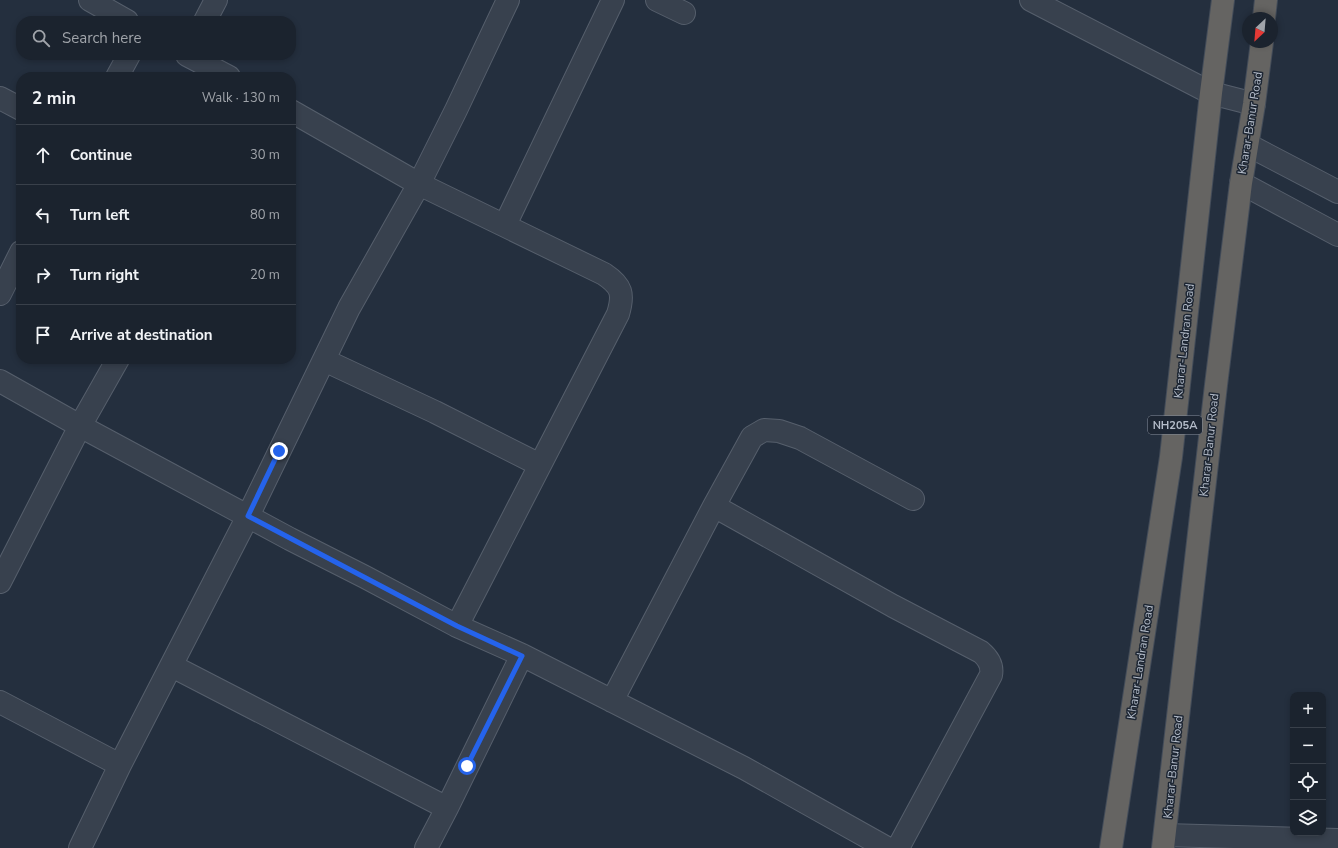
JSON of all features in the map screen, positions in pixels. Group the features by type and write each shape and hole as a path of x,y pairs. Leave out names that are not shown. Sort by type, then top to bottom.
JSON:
{"highway":[{"name":"Kharar-Landran Road","path":"1111,848 1171,457 1211,93 1223,0"},
{"path":"1265,12 1266,0"},
{"name":"Kharar-Banur Road","path":"1164,842 1216,385 1241,183 1248,145 1261,48"}],"street":[{"path":"90,0 118,16"},
{"path":"208,16 216,0"},
{"path":"84,847 96,812 248,516 349,308 419,184 508,0"},
{"path":"505,225 614,0"},
{"path":"657,0 684,14"},
{"path":"1031,0 1211,93 1254,104"},
{"path":"120,72 126,60"},
{"path":"197,60 219,72"},
{"path":"0,98 16,106"},
{"path":"296,115 419,184 604,274 614,280 620,289 622,300 615,321 457,626"},
{"path":"1248,145 1338,192"},
{"path":"1241,183 1338,235"},
{"path":"0,294 16,262"},
{"path":"324,360 435,412 540,465"},
{"path":"0,582 80,426 115,364"},
{"path":"0,381 80,426 457,626 522,656 744,768 887,848"},
{"path":"612,701 714,506 752,437 764,430 779,431 800,438 913,499"},
{"path":"714,506 893,606 981,652 987,657 992,669 991,675 898,848"},
{"path":"426,848 522,656"},
{"path":"172,666 447,808"},
{"path":"0,702 120,765"},
{"path":"1164,842 1338,840"}],"route":[{"path":"279,451 248,516 457,626 522,656 467,766"}]}
